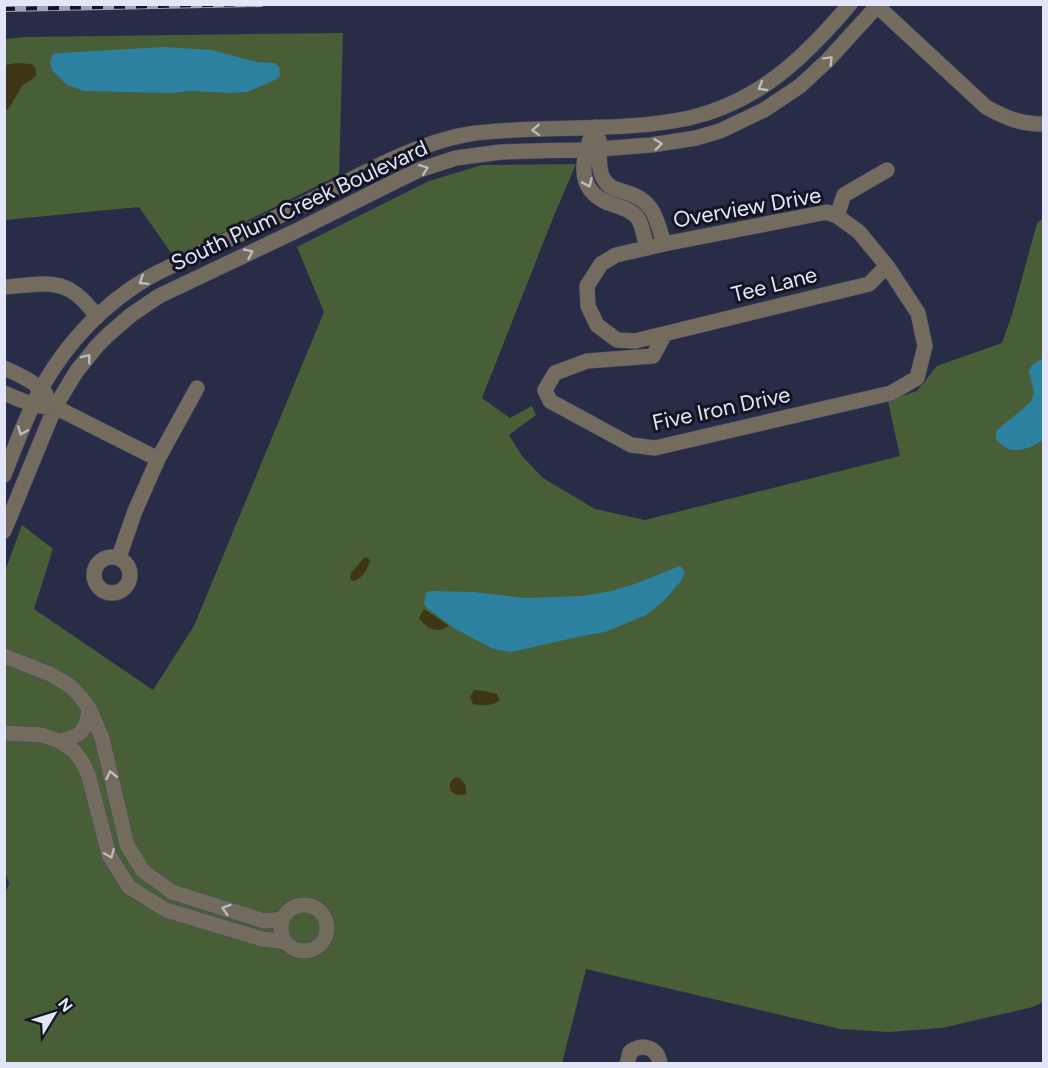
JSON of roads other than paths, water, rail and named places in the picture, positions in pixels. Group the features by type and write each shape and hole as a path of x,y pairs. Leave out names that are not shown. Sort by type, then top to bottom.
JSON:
{"street":[{"name":"South Plum Creek Boulevard","path":"6,469 41,388 66,350 97,317 148,278 412,151 451,138 484,132 669,122 713,111 754,92 787,69 813,45 850,4"},
{"name":"South Plum Creek Boulevard","path":"4,531 55,407 76,372 97,346 120,324 159,296 400,179 438,164 471,155 501,152 651,146 720,131 764,110 814,74 846,42 877,5"},
{"path":"877,5 986,107 1007,118 1028,124 1044,124"},
{"name":"Overview Drive","path":"595,127 593,149 604,181 615,189 632,194 648,203 657,220 664,244"},
{"name":"Overview Drive","path":"593,149 584,162 586,183 591,191 604,201 629,211 635,216 642,228 647,248"},
{"name":"Overview Drive","path":"665,334 636,341 616,340 597,326 588,306 587,286 601,264 616,255 664,244 827,212 837,216 844,195 887,170"},
{"path":"837,216 859,232 887,266"},
{"name":"Tee Lane","path":"665,334 868,284 887,266"},
{"name":"Five Iron Drive","path":"665,334 653,356 587,361 555,373 545,390 550,401 631,445 656,448 891,393 918,378 925,346 918,313 887,266"},
{"path":"4,287 53,284 70,289 97,317"},
{"path":"4,368 41,388 55,407"},
{"path":"119,557 135,511 158,459 197,388"},
{"path":"4,393 33,405 55,407 158,459"},
{"path":"4,656 50,674 69,685 89,708 102,738 127,845 143,870 172,892 264,921 283,919"},
{"path":"59,741 72,739 82,731 88,721 89,708"},
{"path":"4,733 42,735 59,741 74,751 89,777 109,855 129,887 166,910 262,939 286,942"},
{"path":"298,905 315,907 322,912 327,923 325,939 309,951 293,948 282,935 283,919 291,909 298,905"},
{"path":"627,1064 630,1052 640,1046 654,1050 659,1055 660,1064"}],"water":[{"path":"163,47 211,50 257,62 275,63 279,67 280,76 247,92 84,91 67,85 52,70 50,62 53,54 60,53"},
{"path":"1043,358 1043,440 1025,449 1007,448 996,439 996,431 1031,402 1034,392 1029,372 1033,365"},
{"path":"680,566 685,572 681,581 660,604 646,615 605,632 511,652 494,649 454,628 427,608 424,603 426,593 430,591 473,592 525,598 583,596 635,584"}],"railway":[{"path":"4,9 261,4"}]}
